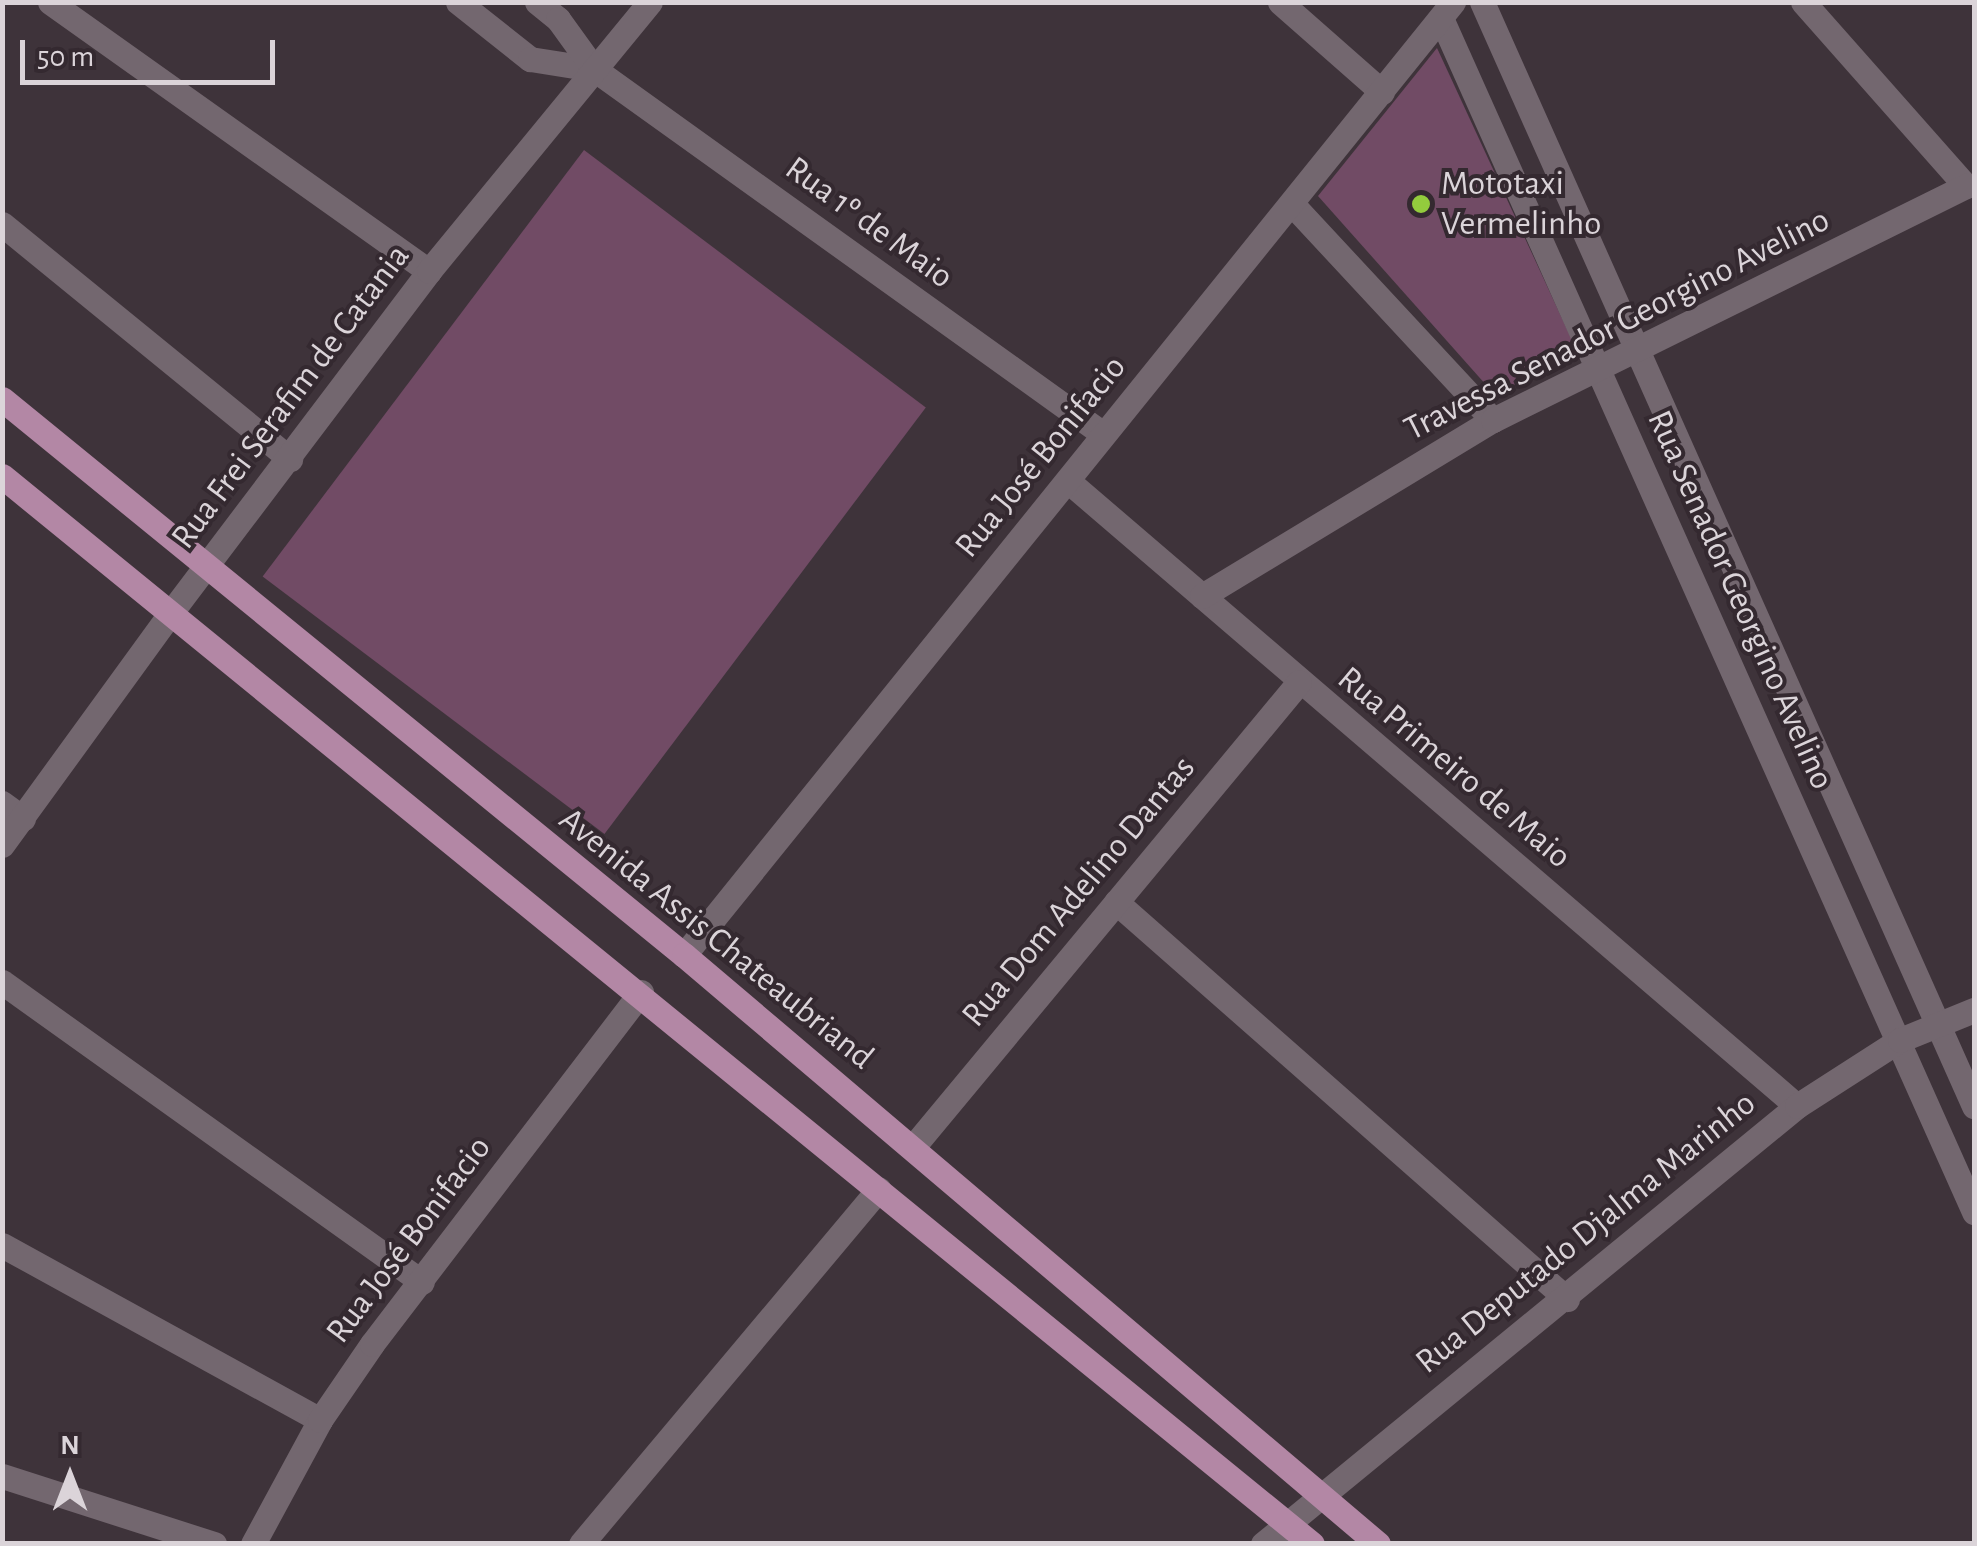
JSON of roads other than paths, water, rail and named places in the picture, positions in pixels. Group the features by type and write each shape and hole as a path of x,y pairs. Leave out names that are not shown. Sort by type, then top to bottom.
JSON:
{"main road":[{"name":"Avenida Assis Chateaubriand","path":"2,399 205,570 684,955 1378,1544"},
{"path":"2,476 641,992 1312,1544"}],"street":[{"path":"50,2 429,271"},
{"name":"Rua 1º de Maio","path":"458,2 530,59 594,69"},
{"name":"Rua Frei Serafim de Catania","path":"2,844 13,810 205,570 429,271 650,2"},
{"path":"1280,2 1382,92"},
{"name":"Rua Senador Georgino Avelino","path":"1482,2 1974,1106"},
{"path":"1804,2 1970,187"},
{"name":"Rua 1º de Maio","path":"548,10 594,69 1103,434"},
{"name":"Rua José Bonifacio","path":"684,955 1447,10"},
{"name":"Rua Senador Georgino Avelino","path":"1447,10 1597,369 1974,1212"},
{"name":"Travessa Senador Georgino Avelino","path":"1202,596 1493,420 1970,187"},
{"path":"1292,204 1493,420"},
{"path":"2,224 290,459"},
{"name":"Rua Primeiro de Maio","path":"1068,481 1796,1106"},
{"name":"Rua Dom Adelino Dantas","path":"913,1148 1298,682"},
{"path":"1116,902 1567,1299"},
{"path":"2,982 422,1282"},
{"name":"Rua José Bonifacio","path":"253,1544 320,1420 641,992"},
{"name":"Rua Deputado Djalma Marinho","path":"1263,1544 1286,1521 1567,1299 1796,1106 1937,1020 1974,1010"},
{"path":"581,1544 879,1189"},
{"path":"2,1245 320,1420"},
{"path":"2,1476 165,1537 214,1544"}],"place":[{"name":"Mototaxi Vermelinho","path":"1421,204"}]}
